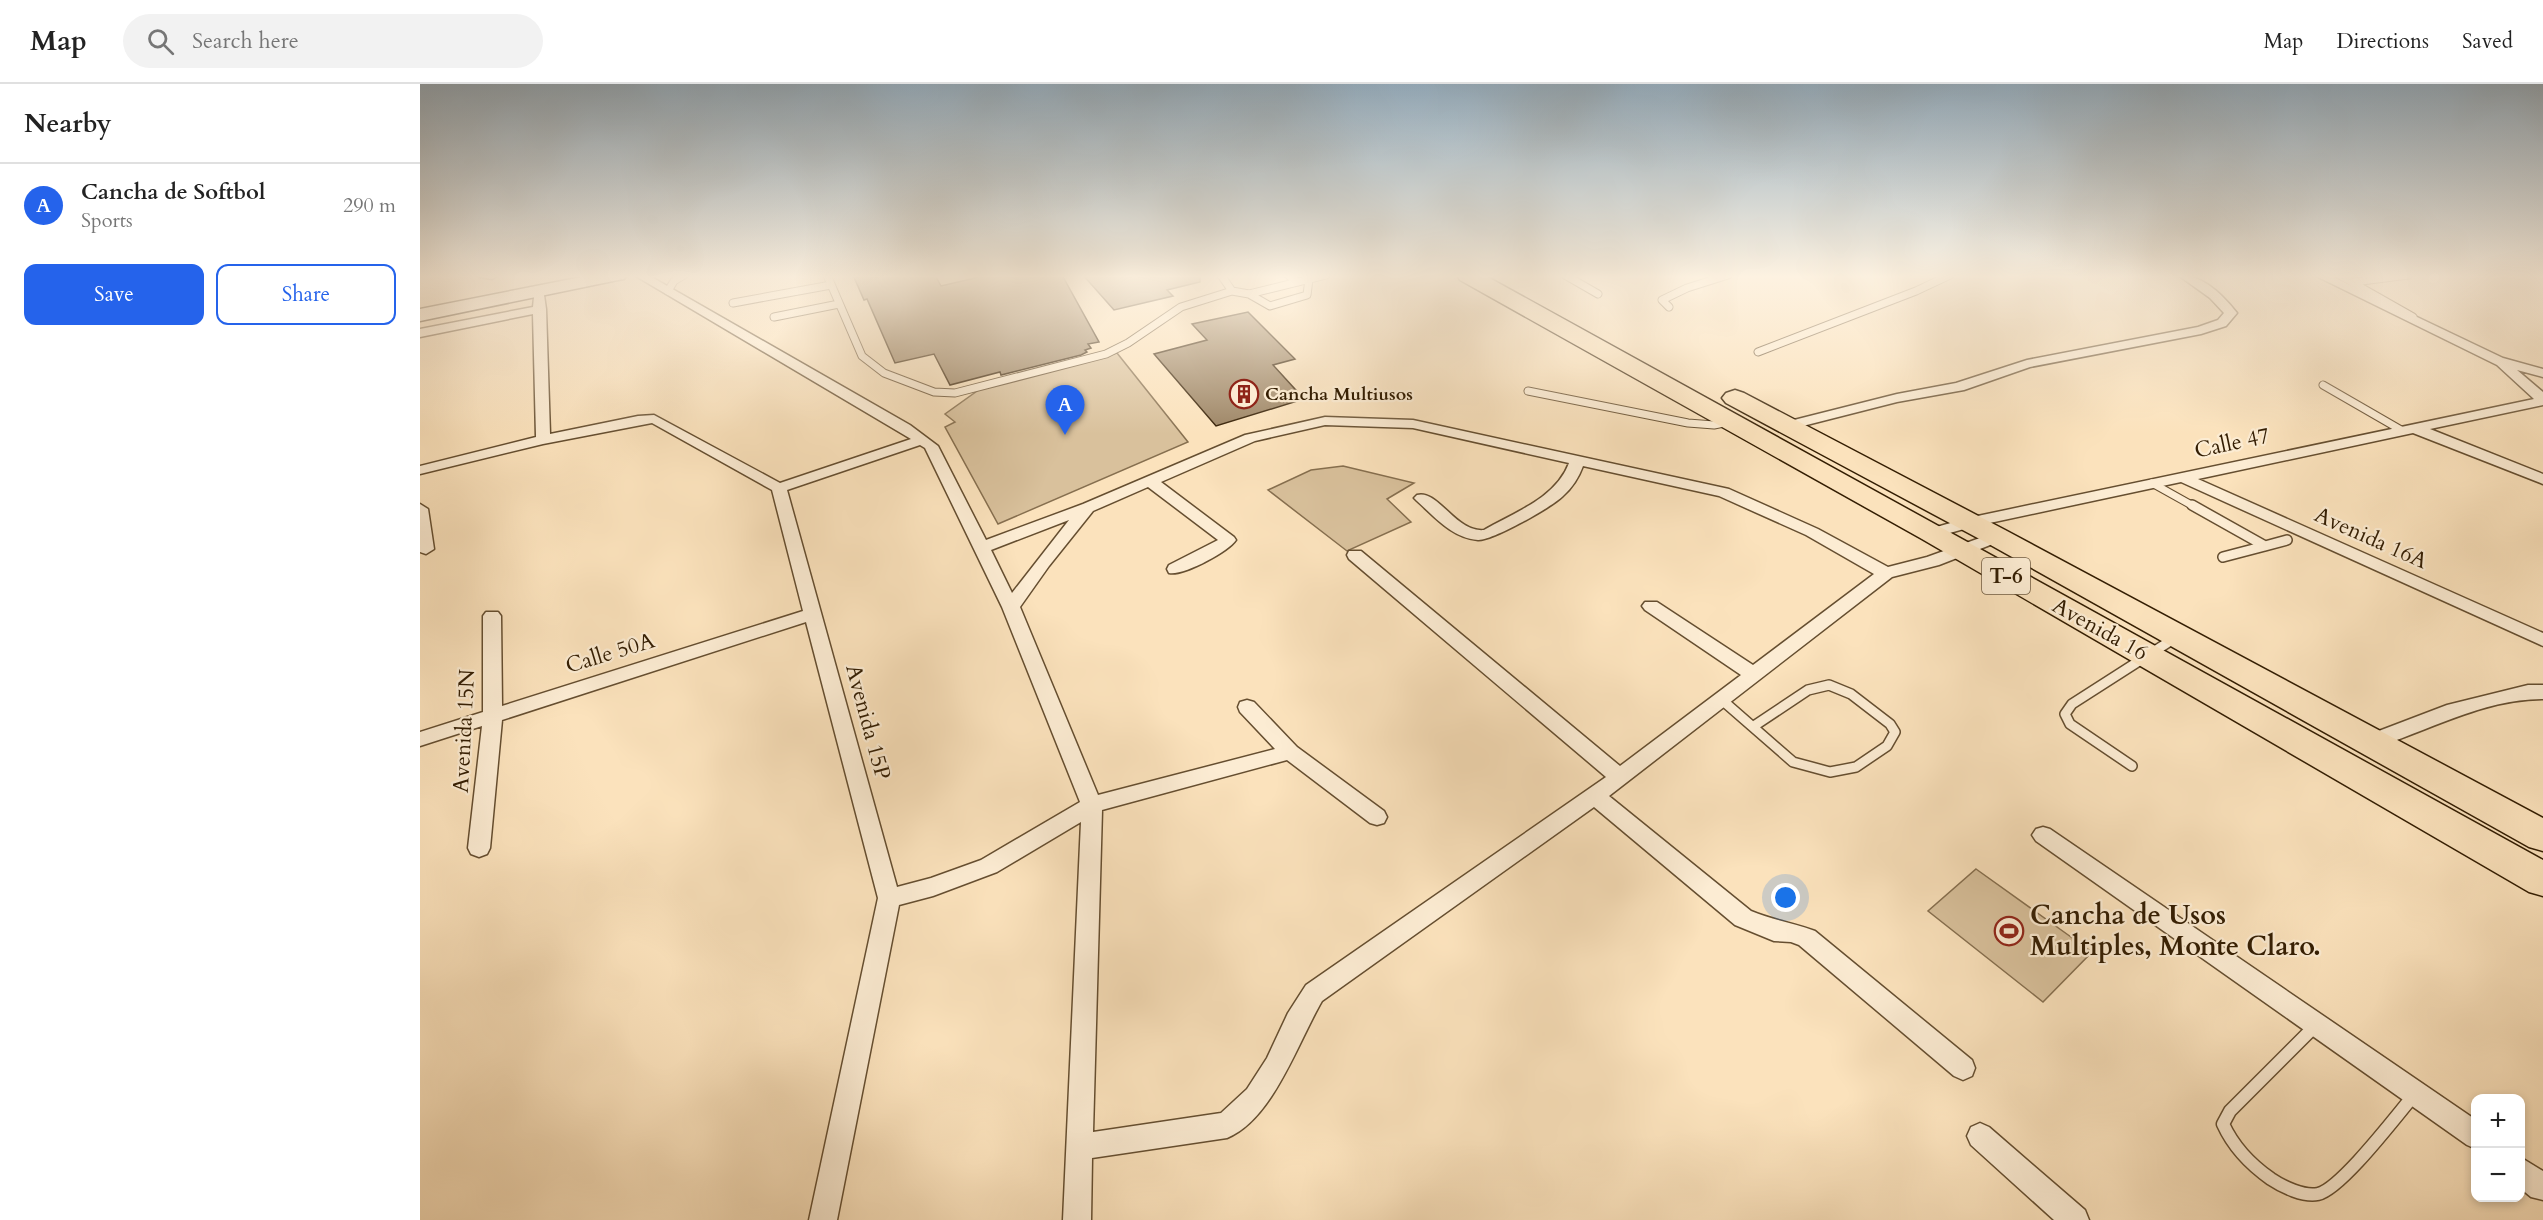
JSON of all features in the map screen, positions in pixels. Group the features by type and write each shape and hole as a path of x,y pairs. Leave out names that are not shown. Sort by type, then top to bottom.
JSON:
{"highway":[{"name":"Avenida 16","path":"1563,328 1932,533 1965,537 1997,537 2543,836"},
{"name":"Avenida 16","path":"1604,328 1787,426 1965,537 2146,655 2543,880"}],"street":[{"path":"420,333 438,328"},
{"path":"541,328 543,440"},
{"path":"731,328 931,446 1011,607 1092,805 1077,1220"},
{"path":"1787,426 1897,398 1959,387 2027,364 2207,328"},
{"path":"2432,328 2498,361 2543,373"},
{"path":"2498,361 2543,400"},
{"name":"Calle 47","path":"1886,573 1965,537 2152,483 2543,400"},
{"path":"420,470 543,440 638,420 654,419 779,488 922,440"},
{"path":"981,548 1087,508 1250,438 1325,422 1413,424 1724,492 1812,532 1886,573 1595,796 1314,993 1256,1098 1227,1125 1080,1148"},
{"path":"2408,429 2543,479"},
{"path":"1422,498 1466,534 1477,537 1488,534 1557,494 1572,475 1577,461"},
{"name":"Avenida 16A","path":"2181,477 2543,640"},
{"path":"1149,481 1228,540 1222,546 1175,569"},
{"name":"Avenida 15P","path":"779,488 889,898 823,1220"},
{"path":"1011,607 1043,562 1087,508"},
{"path":"420,509 426,549"},
{"path":"1354,555 1620,777"},
{"path":"1651,606 1754,675"},
{"name":"Calle 50A","path":"420,739 814,614"},
{"name":"Avenida 15N","path":"479,848 493,715 492,616"},
{"path":"2370,742 2454,710 2528,692 2543,692"},
{"path":"1247,707 1290,752 1377,817"},
{"path":"889,898 933,887 989,866 1092,805 1290,752"},
{"path":"1595,796 1743,918 1774,931 1791,932 1807,938 1963,1068"},
{"path":"2043,835 2471,1133"},
{"path":"1980,1136 2075,1220"},
{"path":"2525,1174 2542,1186"}],"lane":[{"path":"850,328 862,356 871,365 884,373 934,392 955,393 1106,354 1150,328"},
{"path":"1758,352 1820,328"},
{"path":"2323,384 2408,429"},
{"path":"1528,391 1688,423 1714,425 1731,421"},
{"path":"2152,483 2265,546"},
{"path":"2223,556 2287,540"},
{"path":"2132,766 2070,724 2065,714 2072,704 2177,636"},
{"path":"1722,700 1793,762 1830,772 1856,766 1887,746 1895,732 1890,724 1851,694 1829,685 1808,690 1754,726"},
{"path":"2316,1024 2230,1111 2223,1124 2227,1136 2268,1176 2284,1187 2318,1194 2337,1184 2414,1095"}],"shaded area":[{"path":"1117,353 1188,442 998,524 945,427 955,422 945,414 980,389"},
{"path":"1343,466 1414,483 1387,499 1411,522 1347,551 1268,490 1311,470"},
{"name":"Cancha de Usos Multiples, Monte Claro.","path":"1976,869 2092,952 2043,1002 1928,911"}],"building":[{"path":"880,328 1091,328 1099,342 1088,344 1091,348 1085,350 1087,352 1081,355 950,385 934,354 895,363"},
{"path":"1196,328 1264,328 1295,359 1273,365 1304,399 1216,426 1154,354 1207,340"}],"place":[{"name":"Cancha Multiusos","path":"1244,394"},
{"name":"Cancha de Softbol","path":"1065,435"},
{"name":"Cancha de Usos Multiples, Monte Claro.","path":"2009,931"}]}
